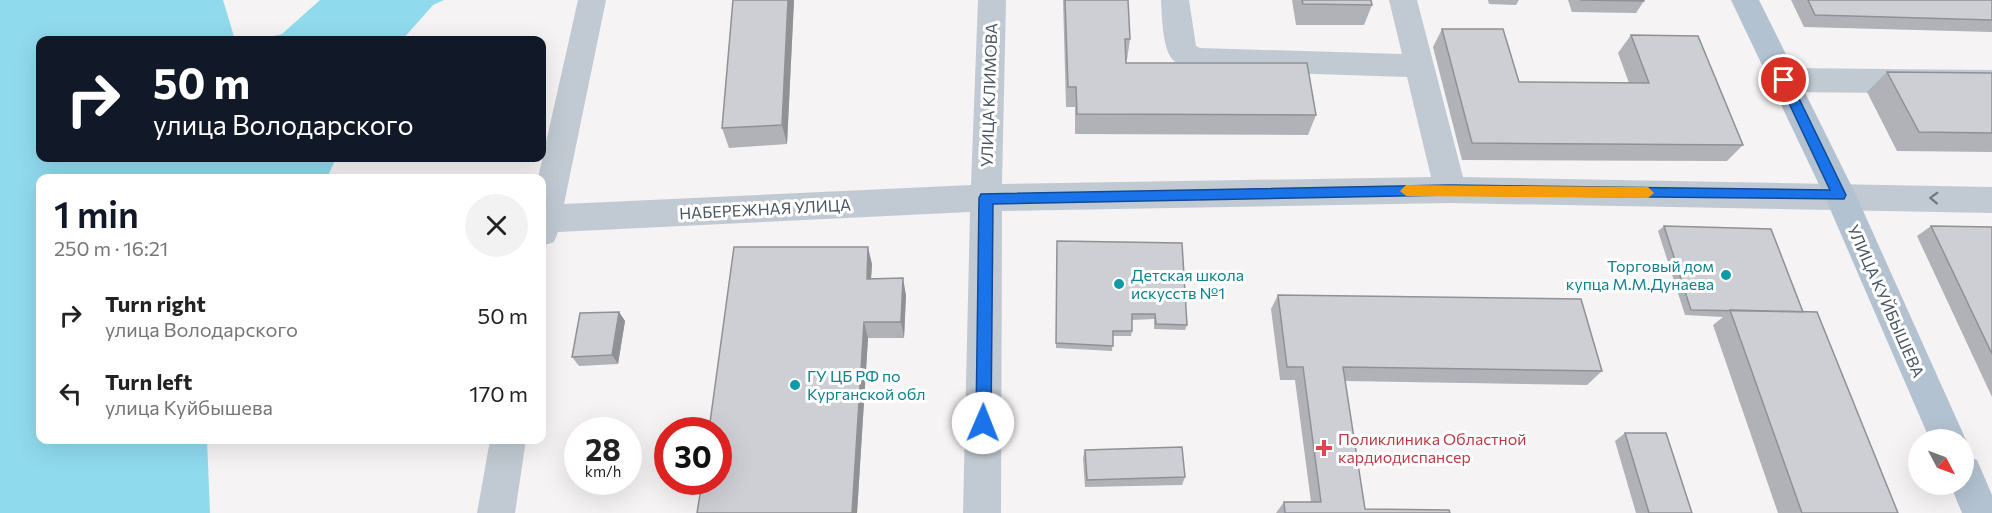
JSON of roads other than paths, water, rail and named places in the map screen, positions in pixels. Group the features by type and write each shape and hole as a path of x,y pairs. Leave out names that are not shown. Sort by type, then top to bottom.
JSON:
{"main road":[{"name":"УЛИЦА КУЙБЫШЕВА","path":"1745,0 1840,195 1943,429"},
{"path":"1973,495 1981,513"}],"street":[{"name":"НАБЕРЕЖНАЯ УЛИЦА","path":"546,207 592,0"},
{"name":"УЛИЦА КЛИМОВА","path":"982,513 986,198 992,0"},
{"path":"1175,0 1179,39 1185,53 1197,59 1420,66"},
{"path":"1403,0 1450,190"},
{"path":"1784,80 1992,82"},
{"name":"НАБЕРЕЖНАЯ УЛИЦА","path":"546,225 986,198 1450,190 1840,195 1992,200"},
{"path":"496,513 507,444"}],"water":[{"path":"0,0 223,0 234,36 36,36 36,162 334,162 329,174 36,174 36,444 207,444 210,513 0,513"},
{"path":"320,0 444,0 433,5 406,36 274,36 282,34"}],"place":[{"name":"Торговый дом купца М.М.Дунаева","path":"1726,275"},
{"name":"Детская школа искусств №1","path":"1119,284"},
{"name":"ГУ ЦБ РФ по Курганской обл","path":"795,385"},
{"name":"Поликлиника Областной кардиодиспансер","path":"1324,448"}]}
